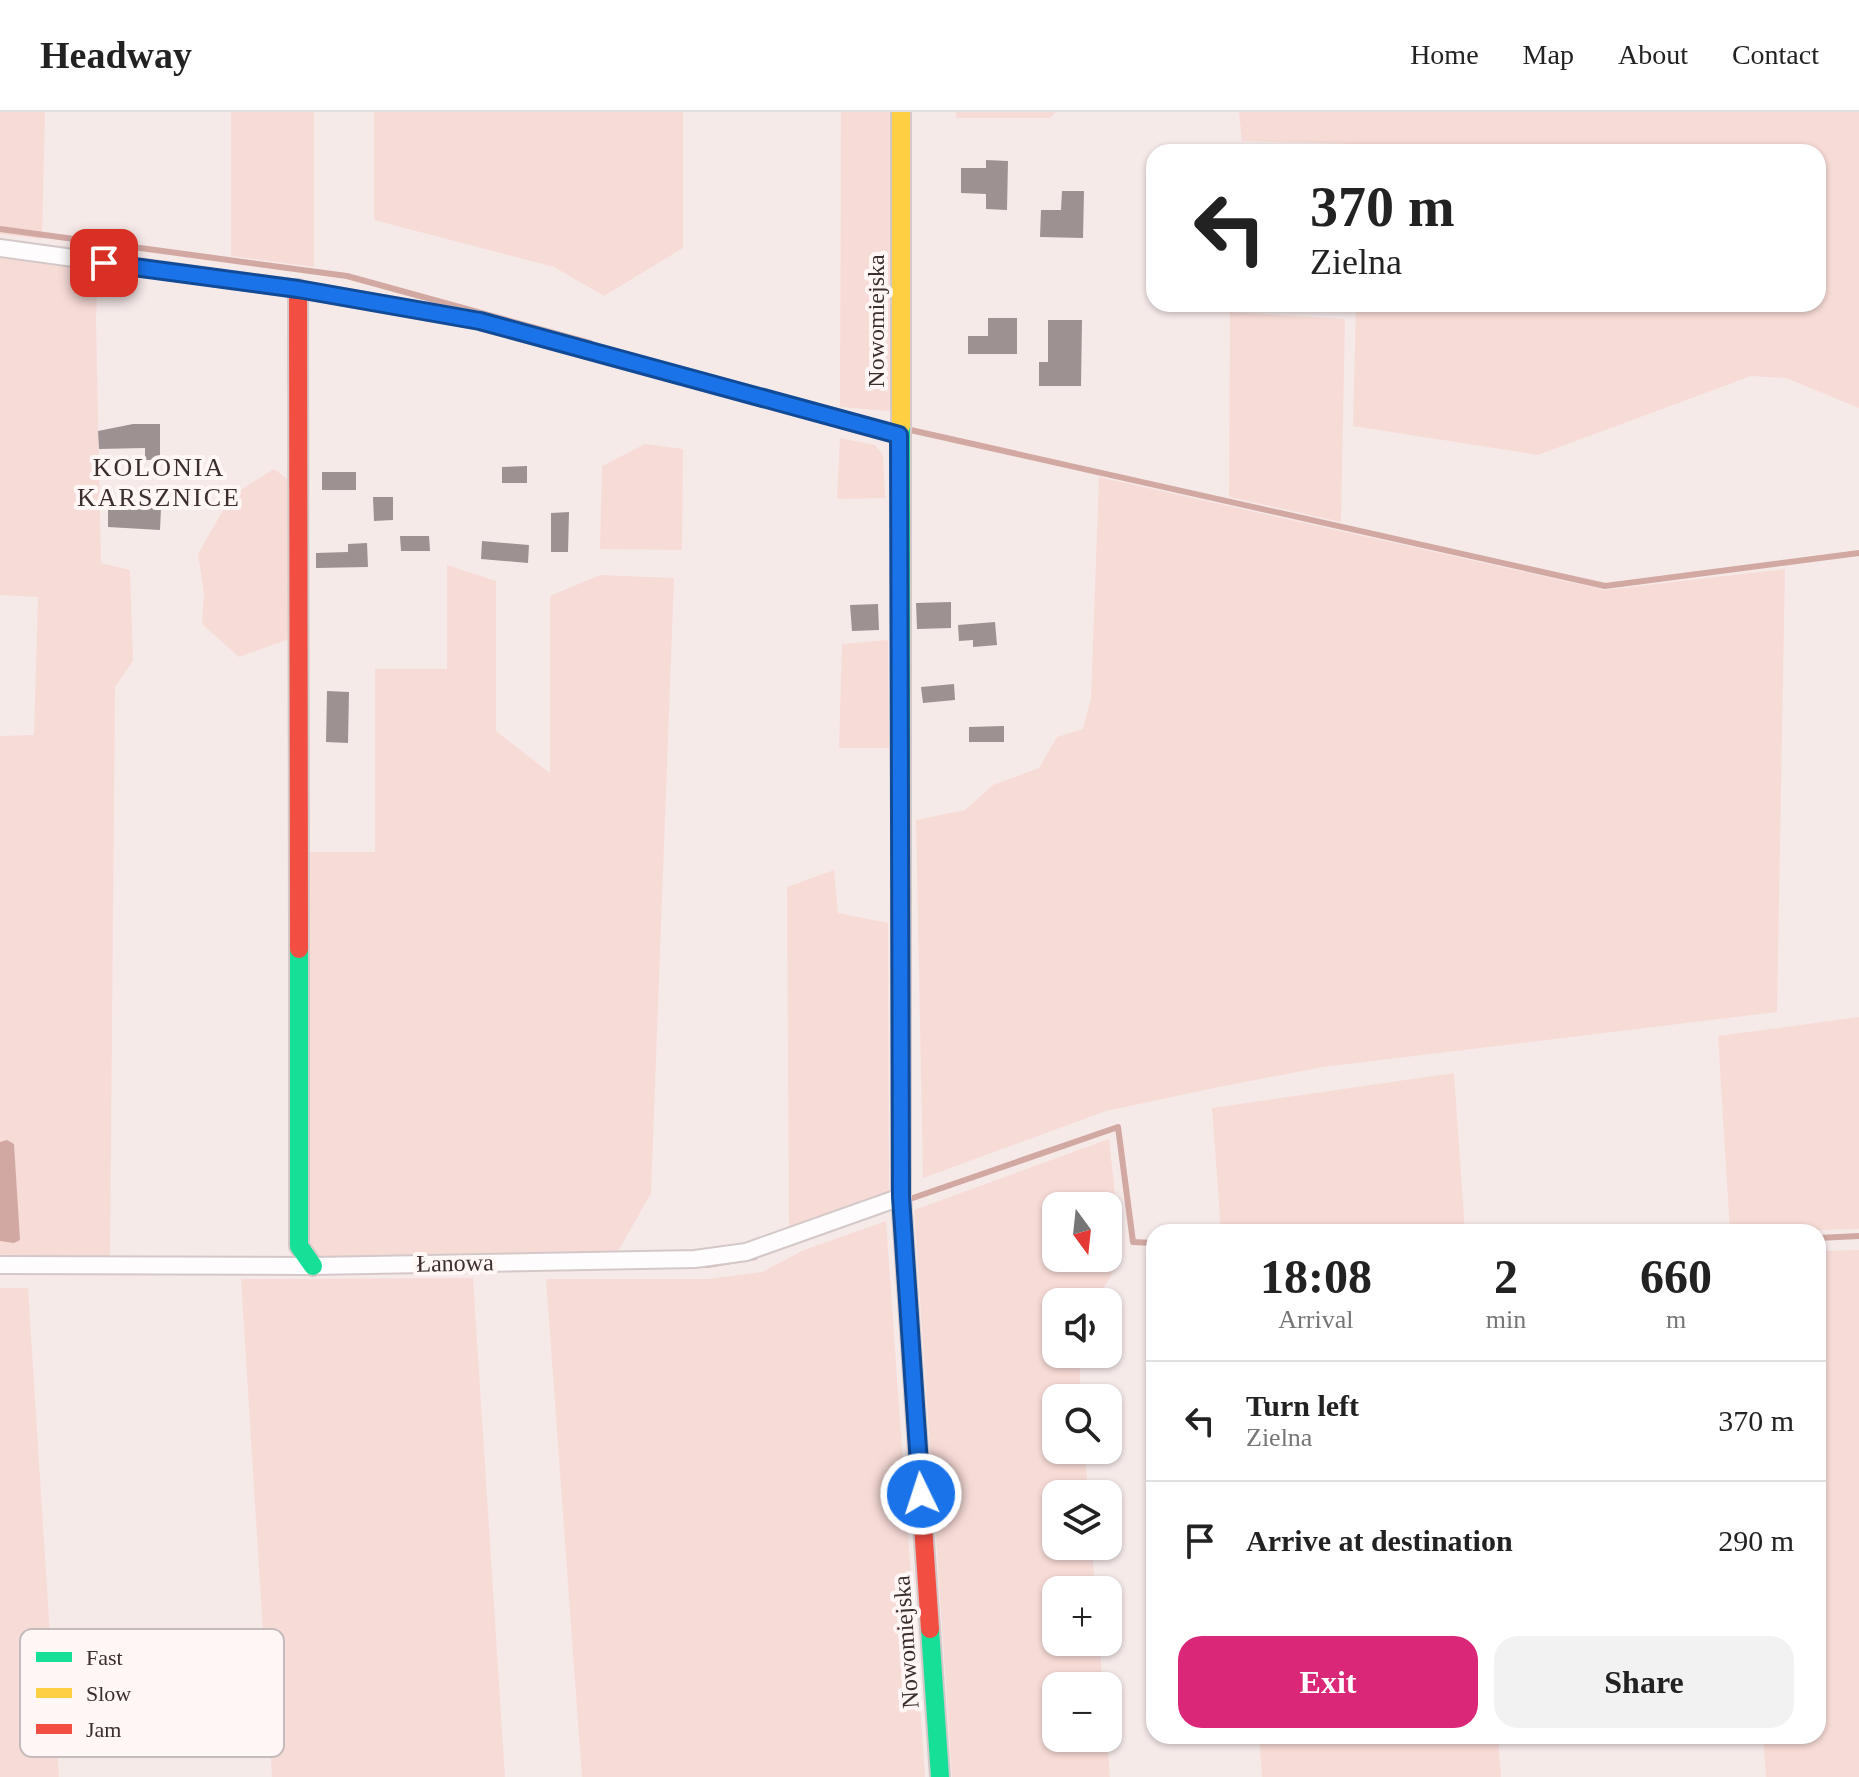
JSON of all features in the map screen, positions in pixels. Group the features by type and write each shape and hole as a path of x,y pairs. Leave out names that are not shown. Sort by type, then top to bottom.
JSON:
{"street":[{"name":"Nowomiejska","path":"901,112 901,1203 940,1777"},
{"path":"0,248 298,289 480,321 899,428"},
{"path":"298,289 299,1246 313,1266"},
{"name":"Łanowa","path":"0,1265 313,1266 695,1259 746,1252 901,1203"}],"shaded area":[{"path":"0,112 45,112 42,239 0,234"},
{"path":"231,112 314,112 314,267 231,256"},
{"path":"374,112 683,112 683,248 604,296 554,267 374,220"},
{"path":"841,112 891,112 890,411 840,407"},
{"path":"956,112 1056,112 1050,118 956,118"},
{"path":"1239,112 1859,112 1859,408 1786,378 1751,376 1538,455 1353,426 1356,312 1826,312 1826,144 1242,141"},
{"path":"0,255 98,268 96,319 101,563 130,570 133,661 115,687 110,1260 0,1260 0,736 34,735 38,597 0,595"},
{"path":"1230,312 1345,319 1341,522 1229,497"},
{"path":"840,438 875,445 883,455 885,498 837,499"},
{"path":"645,444 683,449 682,550 600,549 602,466"},
{"path":"274,469 290,481 289,639 239,657 202,624 204,594 198,554 231,496"},
{"path":"1099,477 1605,590 1785,569 1777,1012 1323,1067 1219,1087 1106,1111 923,1178 916,820 965,810 993,785 1039,768 1057,737 1083,729 1091,698"},
{"path":"447,565 496,581 496,731 550,773 550,596 600,575 674,578 651,1193 616,1255 316,1260 308,1248 303,852 375,852 375,669 447,669"},
{"path":"888,640 889,748 839,748 842,644"},
{"path":"834,870 838,913 888,923 889,1193 789,1232 787,887"},
{"path":"1859,1017 1859,1229 1826,1230 1826,1224 1730,1224 1718,1036"},
{"path":"1454,1073 1464,1224 1220,1224 1212,1108"},
{"path":"1109,1139 1115,1192 1042,1192 1042,1272 1113,1272 1103,1288 1042,1288 1042,1368 1080,1368 1080,1384 1042,1384 1042,1464 1086,1464 1087,1480 1042,1480 1042,1560 1093,1560 1094,1576 1042,1576 1042,1656 1100,1656 1102,1672 1042,1672 1042,1752 1108,1752 1110,1777 952,1777 914,1210"},
{"path":"7,1140 14,1144 20,1240 14,1243 0,1241 0,1142"},
{"path":"886,1221 925,1777 582,1777 546,1279 708,1279 762,1272 804,1250"},
{"path":"1859,1250 1859,1777 1766,1777 1764,1744 1826,1744 1826,1251"},
{"path":"473,1278 505,1777 272,1777 271,1757 284,1757 284,1629 263,1629 241,1279"},
{"path":"0,1288 28,1288 50,1629 20,1629 20,1757 58,1757 59,1777 0,1777"},
{"path":"1260,1744 1499,1744 1501,1777 1262,1777"}],"building":[{"path":"986,160 1008,161 1007,210 986,209 986,194 961,193 961,168 986,168"},
{"path":"1062,191 1084,191 1083,238 1040,237 1041,210 1061,210"},
{"path":"988,318 1017,318 1017,354 968,354 968,336 988,336"},
{"path":"1048,320 1082,320 1081,386 1039,386 1039,362 1048,362"},
{"path":"133,424 160,424 160,460 145,460 145,448 99,449 98,431"},
{"path":"527,466 527,483 502,483 502,467"},
{"path":"322,472 356,472 356,490 322,490"},
{"path":"373,497 393,497 393,520 374,521"},
{"path":"108,505 161,508 160,530 108,527"},
{"path":"569,512 568,552 551,552 551,513"},
{"path":"400,536 429,536 430,551 401,551"},
{"path":"482,541 529,545 528,563 481,559"},
{"path":"367,543 368,567 316,568 316,553 348,552 348,544"},
{"path":"951,602 951,628 917,629 916,603"},
{"path":"878,604 879,630 852,631 850,605"},
{"path":"995,622 997,645 973,647 973,640 959,641 958,625"},
{"path":"954,684 955,700 923,703 921,687"},
{"path":"327,691 349,692 348,743 326,742"},
{"path":"1004,726 1004,742 969,742 969,727"}],"waterway":[{"path":"0,229 347,276 590,343"},
{"path":"906,429 1605,586 1859,553"},
{"path":"907,1200 1118,1127 1133,1242 1146,1243"},
{"path":"1826,1238 1859,1236"},
{"path":"707,1265 755,1257"}],"traffic: fast":[{"path":"901,426 901,1103"},
{"path":"299,949 299,1246 313,1266"},
{"path":"930,1629 940,1777"}],"traffic: slow":[{"path":"901,112 901,426"}],"traffic: jam":[{"path":"298,289 299,949"},
{"path":"901,1103 901,1197 930,1629"}],"district":[{"name":"KOLONIA KARSZNICE","path":"159,482"}],"route":[{"path":"104,263 298,289 480,321 899,435 901,1197 921,1494"}]}
